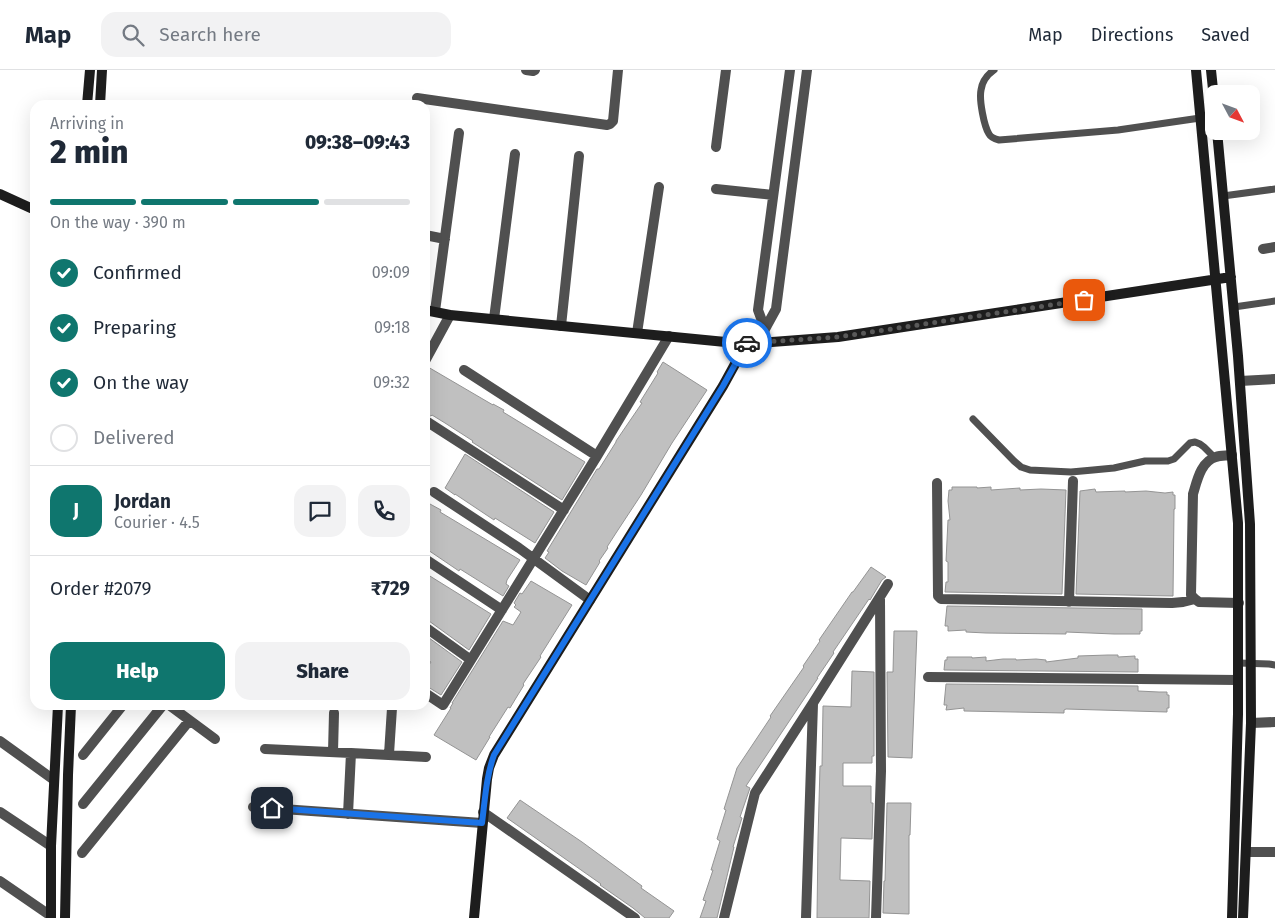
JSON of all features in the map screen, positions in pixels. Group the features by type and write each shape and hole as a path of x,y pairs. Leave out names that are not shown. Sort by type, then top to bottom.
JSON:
{"street":[{"path":"87,100 90,70"},
{"path":"100,100 102,70"},
{"path":"526,70 535,70"},
{"path":"418,98 607,125 613,121 618,70"},
{"path":"716,147 726,70"},
{"path":"764,329 758,310 790,70"},
{"path":"762,342 764,329 776,309 807,70"},
{"path":"1196,70 1238,523 1239,663 1232,918"},
{"path":"1211,70 1213,85"},
{"path":"459,133 445,239 430,310 450,315 746,344 838,337 1231,278"},
{"path":"1218,140 1234,307 1250,524 1251,723 1243,918"},
{"path":"494,319 515,154"},
{"path":"779,154 796,156"},
{"path":"561,326 579,156"},
{"path":"637,333 659,187"},
{"path":"716,188 773,196"},
{"path":"0,194 30,208"},
{"path":"430,236 445,239"},
{"path":"1263,249 1275,247"},
{"path":"430,352 450,315"},
{"path":"430,696 444,705 669,336"},
{"path":"474,918 488,774 494,755 723,386 746,344"},
{"path":"464,370 597,456"},
{"path":"1240,381 1275,380"},
{"path":"430,424 564,510"},
{"path":"1232,455 1214,457 1208,462 1203,468 1193,494 1191,595 1199,602 1239,603"},
{"path":"1069,602 1073,481"},
{"path":"937,483 938,596 941,599 1172,603 1195,599"},
{"path":"434,492 534,559 590,600"},
{"path":"430,562 502,610"},
{"path":"724,918 754,793 888,584"},
{"path":"876,918 881,771 880,598"},
{"path":"430,631 471,660"},
{"path":"928,678 1238,680"},
{"path":"806,918 813,703"},
{"path":"51,917 51,846 58,710"},
{"path":"65,918 68,775 72,710"},
{"path":"83,756 119,710"},
{"path":"82,804 158,710"},
{"path":"176,710 215,740"},
{"path":"389,754 392,710"},
{"path":"333,752 334,713"},
{"path":"82,853 190,721"},
{"path":"1251,723 1275,722"},
{"path":"0,741 54,780"},
{"path":"265,749 426,757"},
{"path":"348,814 352,753"},
{"path":"253,807 348,814 483,817 635,918"},
{"path":"0,812 51,846"},
{"path":"1246,852 1275,852"},
{"path":"0,882 51,917"}],"lane":[{"path":"994,70 983,82 980,91 981,110 988,133 994,139 1118,130 1200,118"},
{"path":"1223,196 1275,189"},
{"path":"1234,307 1275,301"},
{"path":"973,418 1014,461 1021,467 1030,470 1071,472 1114,468 1145,462 1168,461 1174,459 1190,443 1195,442 1204,447 1214,457"},
{"path":"1239,663 1275,665"}],"building":[{"path":"663,362 707,390 607,547 586,585 562,571 545,558 549,552 547,551 597,469 599,469 642,403 640,402"},
{"path":"430,368 504,410 503,412 585,462 562,500 445,423 431,416"},
{"path":"465,454 554,512 535,543 495,518 494,520 445,488"},
{"path":"952,487 991,487 991,490 1020,488 1020,490 1066,490 1062,594 945,592 946,582 948,582 948,562 946,561 948,520 950,520 948,501 949,490 952,490"},
{"path":"1095,489 1096,492 1173,492 1173,495 1175,495 1175,509 1173,596 1076,594 1080,491"},
{"path":"430,504 441,510 440,512 520,560 507,580 506,584 509,586 503,596 460,569 459,571 430,551"},
{"path":"871,567 886,577 882,580 833,652 818,678 746,786 750,788 740,817 742,818 733,847 717,918 700,918 706,901 703,900 720,841 717,839 726,810 724,809 737,768 804,667 819,640"},
{"path":"430,576 491,614 469,650 430,622"},
{"path":"531,581 572,605 510,708 508,707 476,760 434,735 503,621 513,625 521,612 514,607 516,605 514,603"},
{"path":"947,606 1142,609 1142,631 1140,631 1140,634 1066,632 1066,634 948,631 948,626 945,626"},
{"path":"894,631 917,631 912,758 888,757 887,672 893,672"},
{"path":"430,639 462,662 441,695 430,688"},
{"path":"1118,655 1118,657 1135,656 1135,659 1138,659 1138,672 944,670 947,657 986,657 986,661 1036,659 1046,660 1046,662 1078,658 1078,656"},
{"path":"852,671 874,672 874,756 872,756 872,763 843,763 843,786 871,786 871,803 873,803 872,839 841,838 840,880 870,881 869,918 817,918 823,706 851,707"},
{"path":"946,684 1138,686 1138,691 1167,692 1167,695 1169,695 1169,708 1167,708 1167,712 1066,709 1064,713 964,711 964,708 946,710 947,705 944,705"},
{"path":"520,800 582,842 674,911 669,918 645,918 601,884 507,818"},
{"path":"887,803 911,803 909,914 883,913"}],"way so far":[{"path":"747,343 838,337 1084,300"}],"route":[{"path":"272,808 482,823 487,779 494,755 723,386 747,343"}]}
